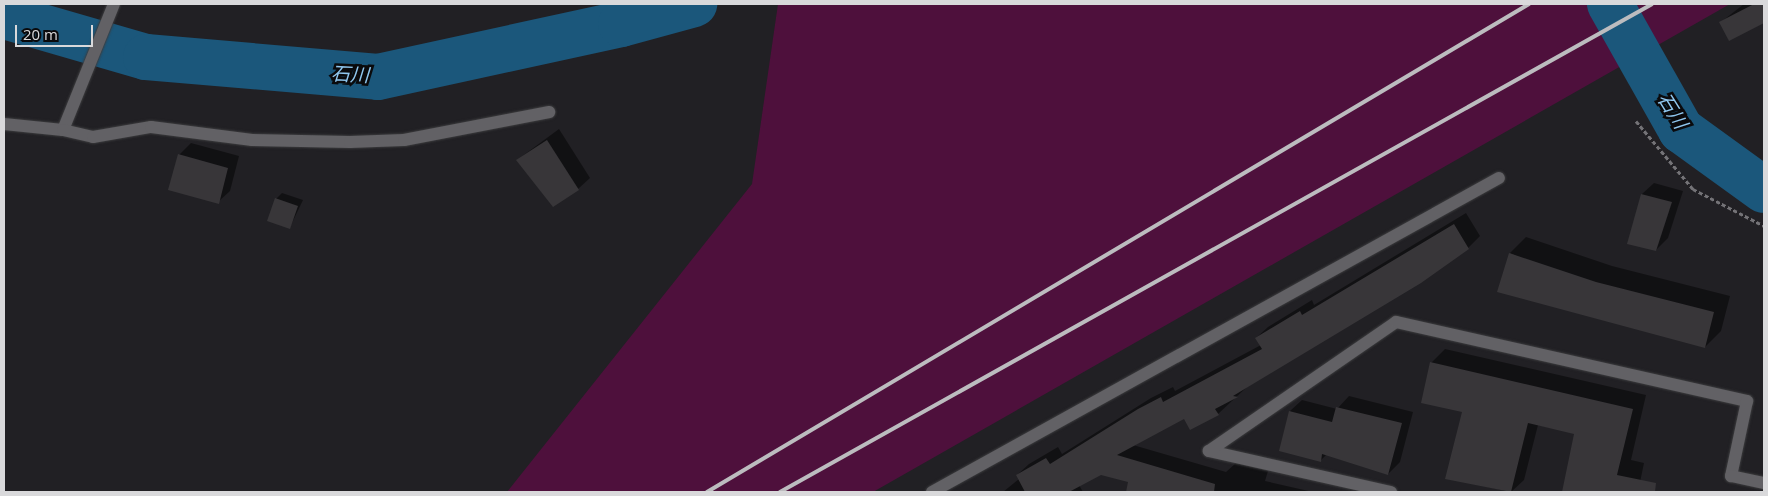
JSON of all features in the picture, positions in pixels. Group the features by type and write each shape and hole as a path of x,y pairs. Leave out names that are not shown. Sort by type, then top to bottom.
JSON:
{"street":[{"path":"63,130 114,4"},
{"path":"4,124 63,130 93,136 151,127 252,140 350,142 404,140 548,112"},
{"path":"932,492 1498,178"},
{"path":"1391,492 1210,451 1396,322 1748,401 1731,476 1764,483"}],"path":[{"path":"1636,121 1693,189 1764,226"}],"shaded area":[{"path":"778,4 1730,4 873,492 507,492 752,184"}],"building":[{"path":"1754,4 1764,4 1764,23 1729,41 1719,22"},
{"path":"547,140 579,190 553,207 516,160"},
{"path":"178,154 228,168 219,204 168,190"},
{"path":"1641,194 1672,202 1656,251 1627,244"},
{"path":"275,198 298,206 290,229 267,221"},
{"path":"1454,224 1469,249 1421,283 1233,396 1238,397 1215,409 1219,415 1190,430 1184,419 1117,455 1215,484 1214,492 1126,492 1128,482 1101,475 1069,492 1025,492 1016,475 1046,458 1050,464 1138,409 1161,397 1163,402 1262,349 1255,338 1300,311 1302,315"},
{"path":"1509,253 1596,282 1714,312 1705,348 1497,292"},
{"path":"1430,362 1633,409 1617,475 1656,483 1655,492 1562,492 1574,434 1528,423 1511,492 1445,479 1462,412 1421,403"},
{"path":"1336,407 1402,423 1388,475 1322,454 1321,462 1279,451 1289,411 1332,422"}],"waterway":[{"name":"石川","path":"4,16 146,57 378,77 621,24 694,4"},
{"name":"石川","path":"1610,4 1681,130 1764,190"}],"railway":[{"path":"707,492 1529,4"},
{"path":"780,492 1652,4"}]}
